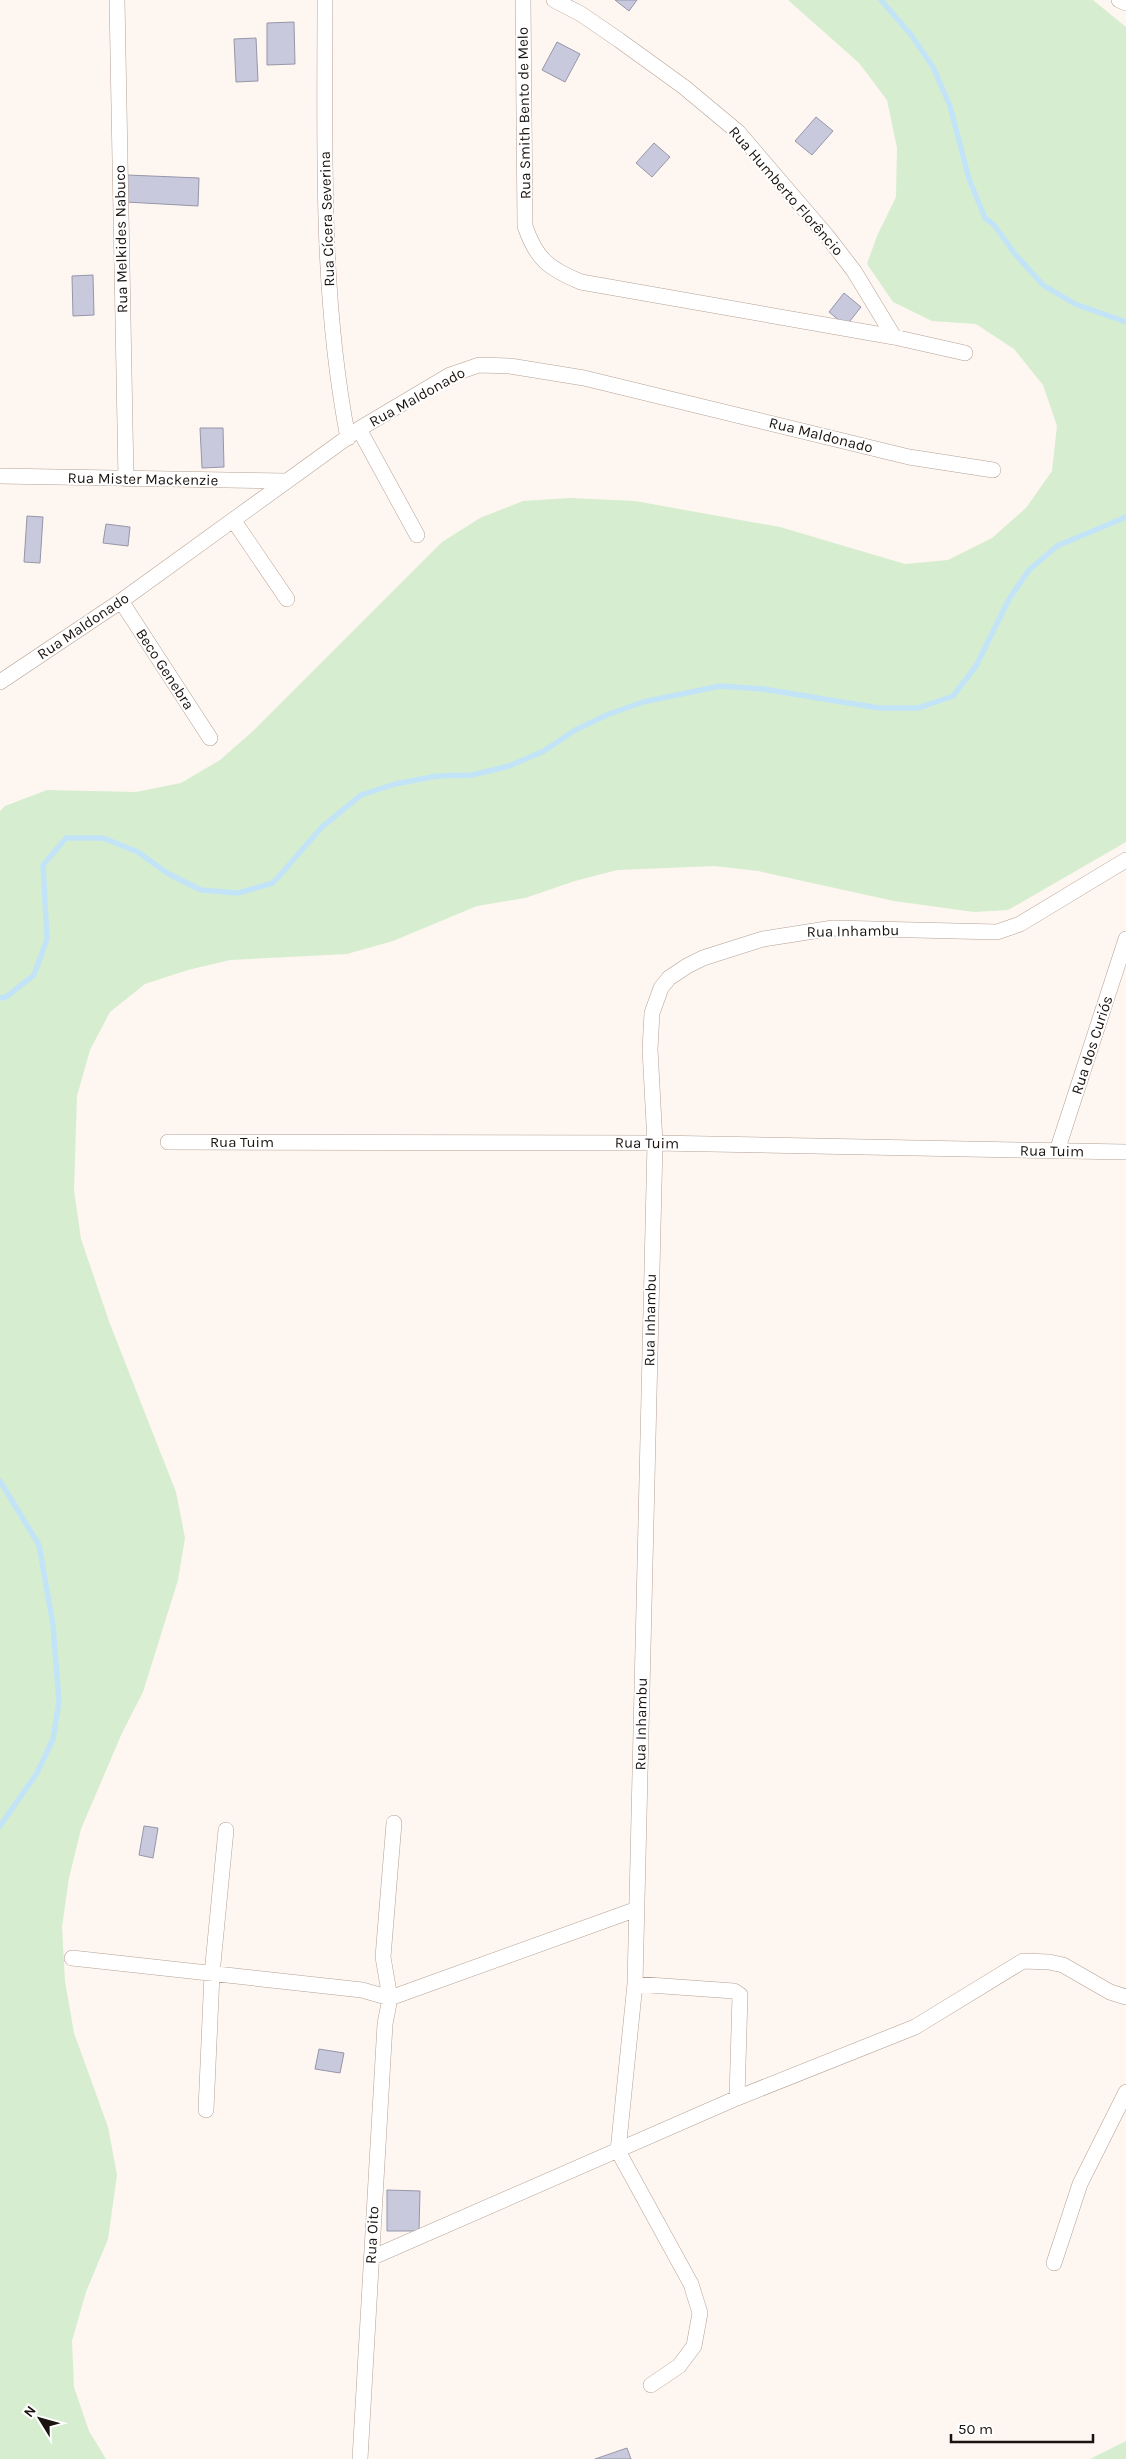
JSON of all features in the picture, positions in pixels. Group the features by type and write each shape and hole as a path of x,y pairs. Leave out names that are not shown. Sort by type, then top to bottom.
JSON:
{"street":[{"name":"Rua Melkides Nabuco","path":"117,0 126,478"},
{"name":"Rua Cícera Severina","path":"325,0 328,283 334,358 354,433 417,534"},
{"name":"Rua Smith Bento de Melo","path":"523,0 525,226 530,242 544,262 554,270 581,282 894,337"},
{"name":"Rua Humberto Florêncio","path":"554,0 581,14 641,56 684,87 738,132 854,271 894,337"},
{"path":"1119,0 1126,3"},
{"path":"894,337 965,353"},
{"name":"Rua Maldonado","path":"0,682 7,670 120,601 354,433 450,375 479,365 510,366 584,378 909,457 992,470"},
{"name":"Rua Mister Mackenzie","path":"0,476 286,482"},
{"path":"234,521 288,599"},
{"name":"Beco Genebra","path":"120,601 210,738"},
{"name":"Rua Inhambu","path":"618,2151 636,1984 654,1143 650,1049 652,1013 660,988 669,978 703,958 763,939 816,930 833,928 997,932 1020,924 1126,860"},
{"name":"Rua dos Curiós","path":"1057,1151 1126,939"},
{"name":"Rua Tuim","path":"168,1142 654,1143 1126,1152"},
{"name":"Rua Oito","path":"360,2459 370,2258 388,2005 383,1957 394,1823"},
{"path":"206,2110 212,1974 226,1830"},
{"path":"72,1958 362,1990 388,2005 637,1908"},
{"path":"370,2258 737,2098 915,2027 1022,1961 1049,1962 1063,1965 1098,1983 1110,1992 1126,1997"},
{"path":"636,1984 734,1991 740,1995 737,2098"},
{"path":"1054,2263 1080,2184 1126,2092"},
{"path":"618,2151 691,2284 700,2313 694,2346 679,2366 651,2385"}],"green space":[{"path":"788,0 1093,0 1126,27 1126,842 1008,910 974,912 894,901 758,871 714,866 617,870 575,881 525,898 477,906 393,941 347,954 230,960 188,970 145,984 110,1012 90,1050 77,1096 74,1190 81,1239 110,1324 176,1492 185,1538 178,1580 143,1692 122,1733 81,1829 69,1878 62,1927 65,1981 74,2033 108,2127 117,2175 108,2239 86,2292 72,2341 74,2387 89,2431 106,2459 0,2459 0,811 5,806 47,790 136,792 181,783 220,760 253,731 442,542 480,518 523,501 570,498 635,501 780,527 905,564 948,560 992,538 1026,508 1052,471 1057,426 1043,385 1014,349 976,324 932,321 893,302 867,264 877,236 896,197 897,148 887,100 859,63"},
{"path":"1126,2441 1126,2459 1090,2459"}],"building":[{"path":"615,0 637,0 629,11"},
{"path":"294,22 295,64 267,65 267,23"},
{"path":"256,38 258,81 236,82 234,39"},
{"path":"557,42 580,54 565,82 542,70"},
{"path":"816,117 833,131 812,155 795,141"},
{"path":"654,143 670,157 652,177 636,163"},
{"path":"127,175 199,178 198,206 126,202"},
{"path":"93,275 94,315 73,316 72,276"},
{"path":"844,293 861,307 846,326 829,312"},
{"path":"200,428 223,428 224,467 202,468"},
{"path":"27,516 43,517 40,563 24,562"},
{"path":"106,524 130,527 128,546 103,543"},
{"path":"144,1826 158,1828 153,1858 139,1855"},
{"path":"319,2049 344,2053 340,2073 315,2069"},
{"path":"387,2190 420,2191 419,2231 387,2231"},
{"path":"627,2448 631,2459 595,2459"}],"waterway":[{"path":"881,0 912,36 933,67 950,106 969,179 985,218 994,225 1015,254 1043,285 1075,304 1126,322"},
{"path":"0,998 6,997 34,975 47,939 43,865 66,838 103,838 138,852 167,873 201,890 238,893 273,883 322,827 361,795 395,784 437,776 472,775 509,766 544,751 575,730 609,714 643,702 720,686 763,689 879,708 918,708 953,696 976,666 1009,599 1029,570 1057,546 1126,517"},
{"path":"0,1481 39,1545 53,1625 59,1702 53,1739 37,1773 0,1826"}]}
